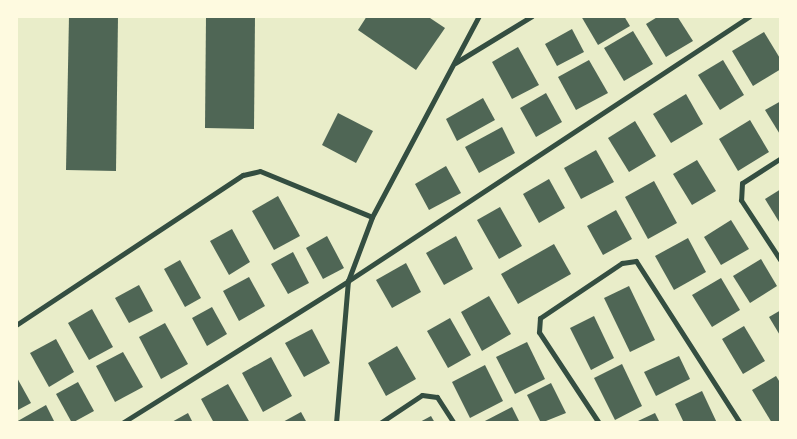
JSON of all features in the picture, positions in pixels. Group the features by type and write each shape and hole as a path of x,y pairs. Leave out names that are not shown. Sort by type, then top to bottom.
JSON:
{"street":[{"path":"336,423 348,281 372,218 479,16"},
{"path":"454,63 532,16"},
{"path":"122,423 348,281 750,16"},
{"path":"781,158 742,183 741,200 781,261"},
{"path":"16,325 243,175 260,171 372,218"},
{"path":"600,423 539,332 540,318 622,263 636,261 740,423"},
{"path":"380,423 422,395 437,397 454,423"}],"building":[{"path":"69,16 118,16 116,171 66,170"},
{"path":"206,16 255,16 254,129 205,128"},
{"path":"367,16 427,16 445,28 416,70 358,30"},
{"path":"581,16 624,16 630,26 598,45"},
{"path":"659,16 677,16 693,41 666,57 646,24"},
{"path":"572,29 584,52 557,66 545,44"},
{"path":"633,31 653,64 624,81 604,48"},
{"path":"764,32 781,60 781,69 753,86 732,51"},
{"path":"518,47 539,85 512,99 492,62"},
{"path":"589,60 608,93 576,110 558,77"},
{"path":"723,60 744,95 720,110 698,75"},
{"path":"546,93 562,122 536,137 520,108"},
{"path":"686,94 703,124 671,143 653,114"},
{"path":"483,98 495,120 457,141 446,119"},
{"path":"781,101 781,136 765,110"},
{"path":"338,113 373,131 356,163 322,145"},
{"path":"750,120 769,152 738,171 719,139"},
{"path":"635,121 656,156 629,172 608,138"},
{"path":"502,127 515,153 479,173 465,147"},
{"path":"596,150 614,182 581,199 564,168"},
{"path":"697,160 716,191 692,205 673,174"},
{"path":"446,166 461,193 429,210 415,184"},
{"path":"549,179 565,208 539,223 523,194"},
{"path":"654,181 677,223 648,239 625,197"},
{"path":"781,189 781,225 765,199"},
{"path":"278,196 300,236 274,250 252,211"},
{"path":"500,207 522,246 499,259 477,220"},
{"path":"616,210 632,239 603,255 587,226"},
{"path":"731,220 749,249 721,265 704,237"},
{"path":"232,229 250,262 229,275 210,241"},
{"path":"327,236 344,268 323,279 306,248"},
{"path":"456,236 473,269 444,285 426,253"},
{"path":"688,238 706,272 674,290 655,256"},
{"path":"554,244 571,274 518,304 501,274"},
{"path":"293,252 309,283 288,294 271,264"},
{"path":"761,259 777,286 750,303 733,276"},
{"path":"180,260 201,298 185,307 164,269"},
{"path":"406,263 421,292 392,308 376,280"},
{"path":"249,277 265,306 239,321 223,291"},
{"path":"721,278 740,310 712,327 692,295"},
{"path":"139,285 153,311 129,323 115,298"},
{"path":"629,286 655,340 630,352 604,298"},
{"path":"489,296 511,334 482,351 461,312"},
{"path":"212,307 227,334 207,346 192,318"},
{"path":"92,309 113,347 89,360 68,323"},
{"path":"781,310 781,337 769,317"},
{"path":"594,316 614,358 591,370 570,328"},
{"path":"450,318 471,355 448,368 427,331"},
{"path":"165,323 188,364 161,379 139,337"},
{"path":"744,326 765,361 743,374 722,339"},
{"path":"312,329 330,363 304,377 285,343"},
{"path":"56,339 74,372 49,387 30,353"},
{"path":"527,342 545,379 515,394 496,357"},
{"path":"397,346 416,379 386,396 368,363"},
{"path":"123,352 143,387 115,402 96,366"},
{"path":"679,356 690,379 656,396 644,372"},
{"path":"271,357 292,396 263,412 242,373"},
{"path":"622,364 642,406 615,420 594,378"},
{"path":"485,365 503,401 470,418 452,382"},
{"path":"16,376 31,403 16,411"},
{"path":"776,376 781,384 781,421 772,423 752,390"},
{"path":"78,382 94,411 72,423 56,394"},
{"path":"551,383 566,413 541,423 527,395"},
{"path":"228,384 250,423 214,423 201,399"},
{"path":"702,391 717,423 684,423 675,404"},
{"path":"46,405 55,423 16,423 16,422"},
{"path":"512,407 520,423 481,423"},
{"path":"301,412 307,423 281,423"},
{"path":"188,413 193,423 170,423"},
{"path":"655,413 660,423 639,423 638,421"},
{"path":"431,416 435,423 418,423"}]}
